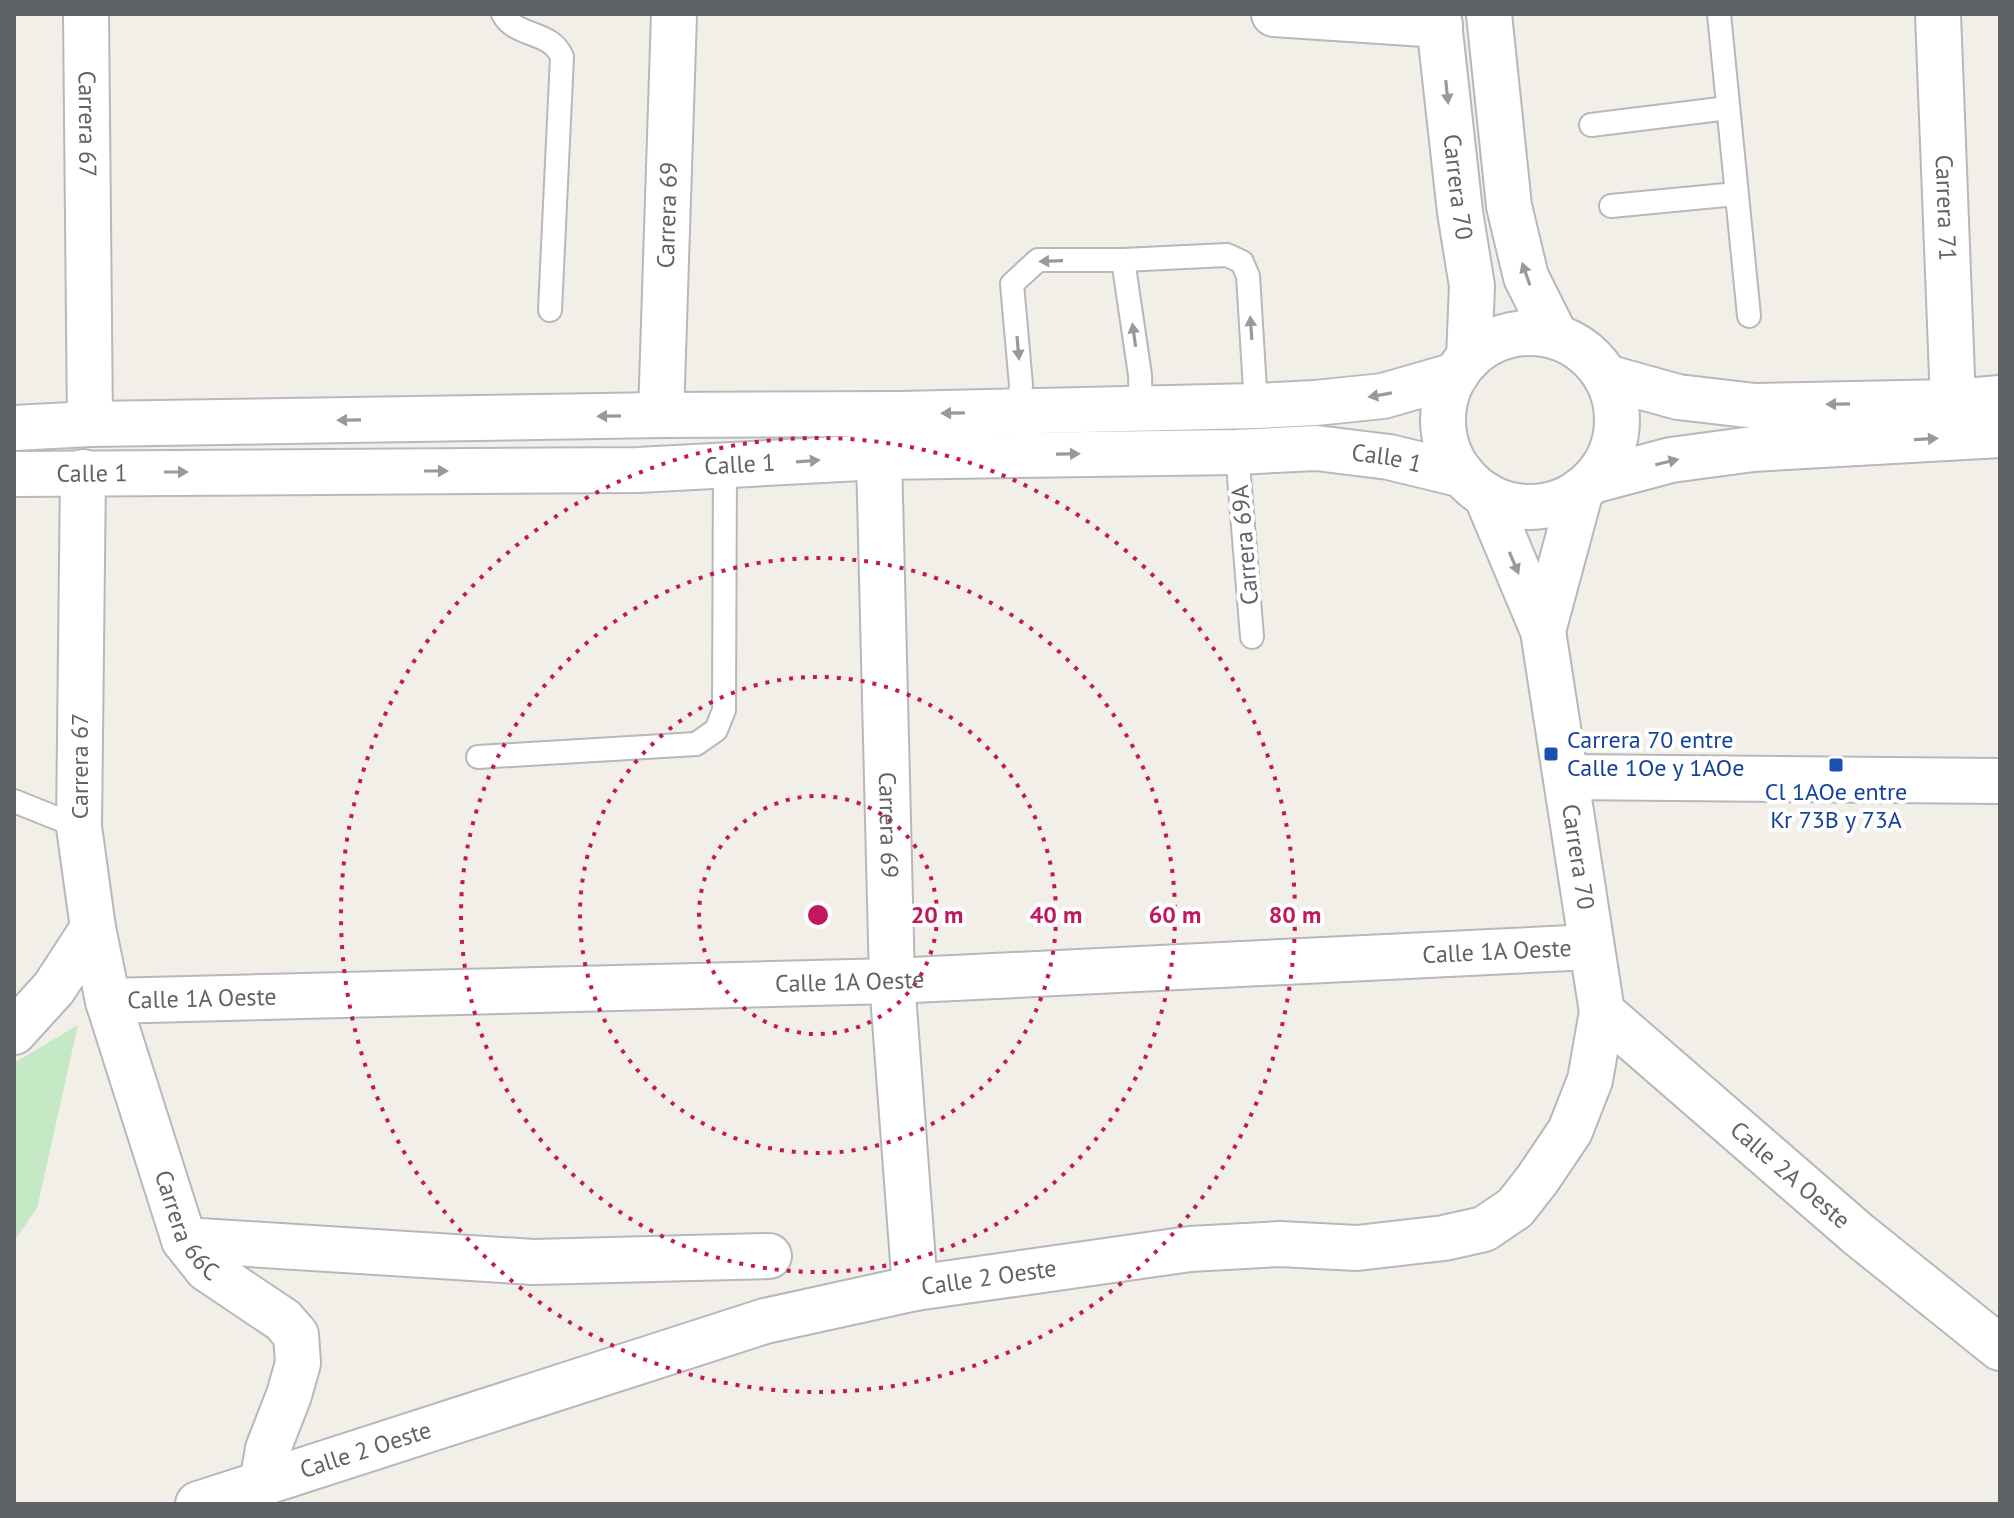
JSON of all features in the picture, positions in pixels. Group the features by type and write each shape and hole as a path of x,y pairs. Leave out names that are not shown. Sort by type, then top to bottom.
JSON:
{"street":[{"name":"Carrera 67","path":"86,14 90,424"},
{"name":"Carrera 69","path":"661,415 674,14"},
{"path":"1274,14 1439,19"},
{"name":"Carrera 70","path":"1489,14 1509,206 1526,277 1556,337"},
{"name":"Carrera 71","path":"1938,14 1953,402"},
{"name":"Carrera 70","path":"1439,19 1460,212 1472,286 1463,367"},
{"path":"1586,486 1607,462 1615,438 1617,413 1606,377 1580,348 1556,337 1530,332 1491,342 1463,367 1444,408 1444,426 1447,444 1474,485 1518,506 1551,505 1586,486 1671,460 1753,449 2000,435"},
{"name":"Calle 1","path":"14,428 90,424 1256,406 1383,396 1463,367"},
{"path":"1606,377 1678,397 1755,406 1953,402 2000,398"},
{"name":"Calle 1","path":"14,474 638,470 879,457 1316,448 1389,457 1474,485"},
{"name":"Carrera 69","path":"879,457 892,981 915,1288"},
{"name":"Carrera 67","path":"83,472 79,827 93,928"},
{"name":"Carrera 70","path":"1474,485 1543,631 1600,1001"},
{"name":"Carrera 70","path":"1543,631 1586,486"},
{"path":"1566,777 2000,781"},
{"path":"14,1032 54,988 93,928"},
{"name":"Carrera 66C","path":"93,928 108,1001 184,1240 207,1269 283,1320 296,1335 298,1363 268,1449 262,1483"},
{"name":"Calle 1A Oeste","path":"108,1001 892,981 1591,947"},
{"name":"Calle 2 Oeste","path":"198,1504 765,1321 915,1288 1190,1249 1280,1244 1357,1248 1444,1238 1484,1229 1515,1208 1570,1131 1590,1080 1600,1001"},
{"name":"Calle 2A Oeste","path":"1600,1001 1858,1234 2000,1348"},
{"path":"184,1240 534,1262 769,1256"}],"lane":[{"path":"503,14 512,26 548,39 558,47 562,57 550,310"},
{"path":"1719,14 1749,316"},
{"path":"1591,125 1728,108"},
{"path":"1611,206 1736,194"},
{"path":"1018,412 1021,385 1012,284 1025,269 1038,260 1227,255 1242,262 1248,276 1256,406"},
{"path":"1123,260 1140,375 1141,409"},
{"name":"Carrera 69A","path":"1237,452 1252,637"},
{"path":"478,757 696,744 716,730 724,710 725,466"},
{"path":"14,801 79,827"}],"green space":[{"path":"78,1025 37,1208 14,1241 14,1063"}],"place":[{"name":"Carrera 70 entre Calle 1Oe y 1AOe","path":"1551,754"},
{"name":"Cl 1AOe entre Kr 73B y 73A","path":"1836,765"}]}
